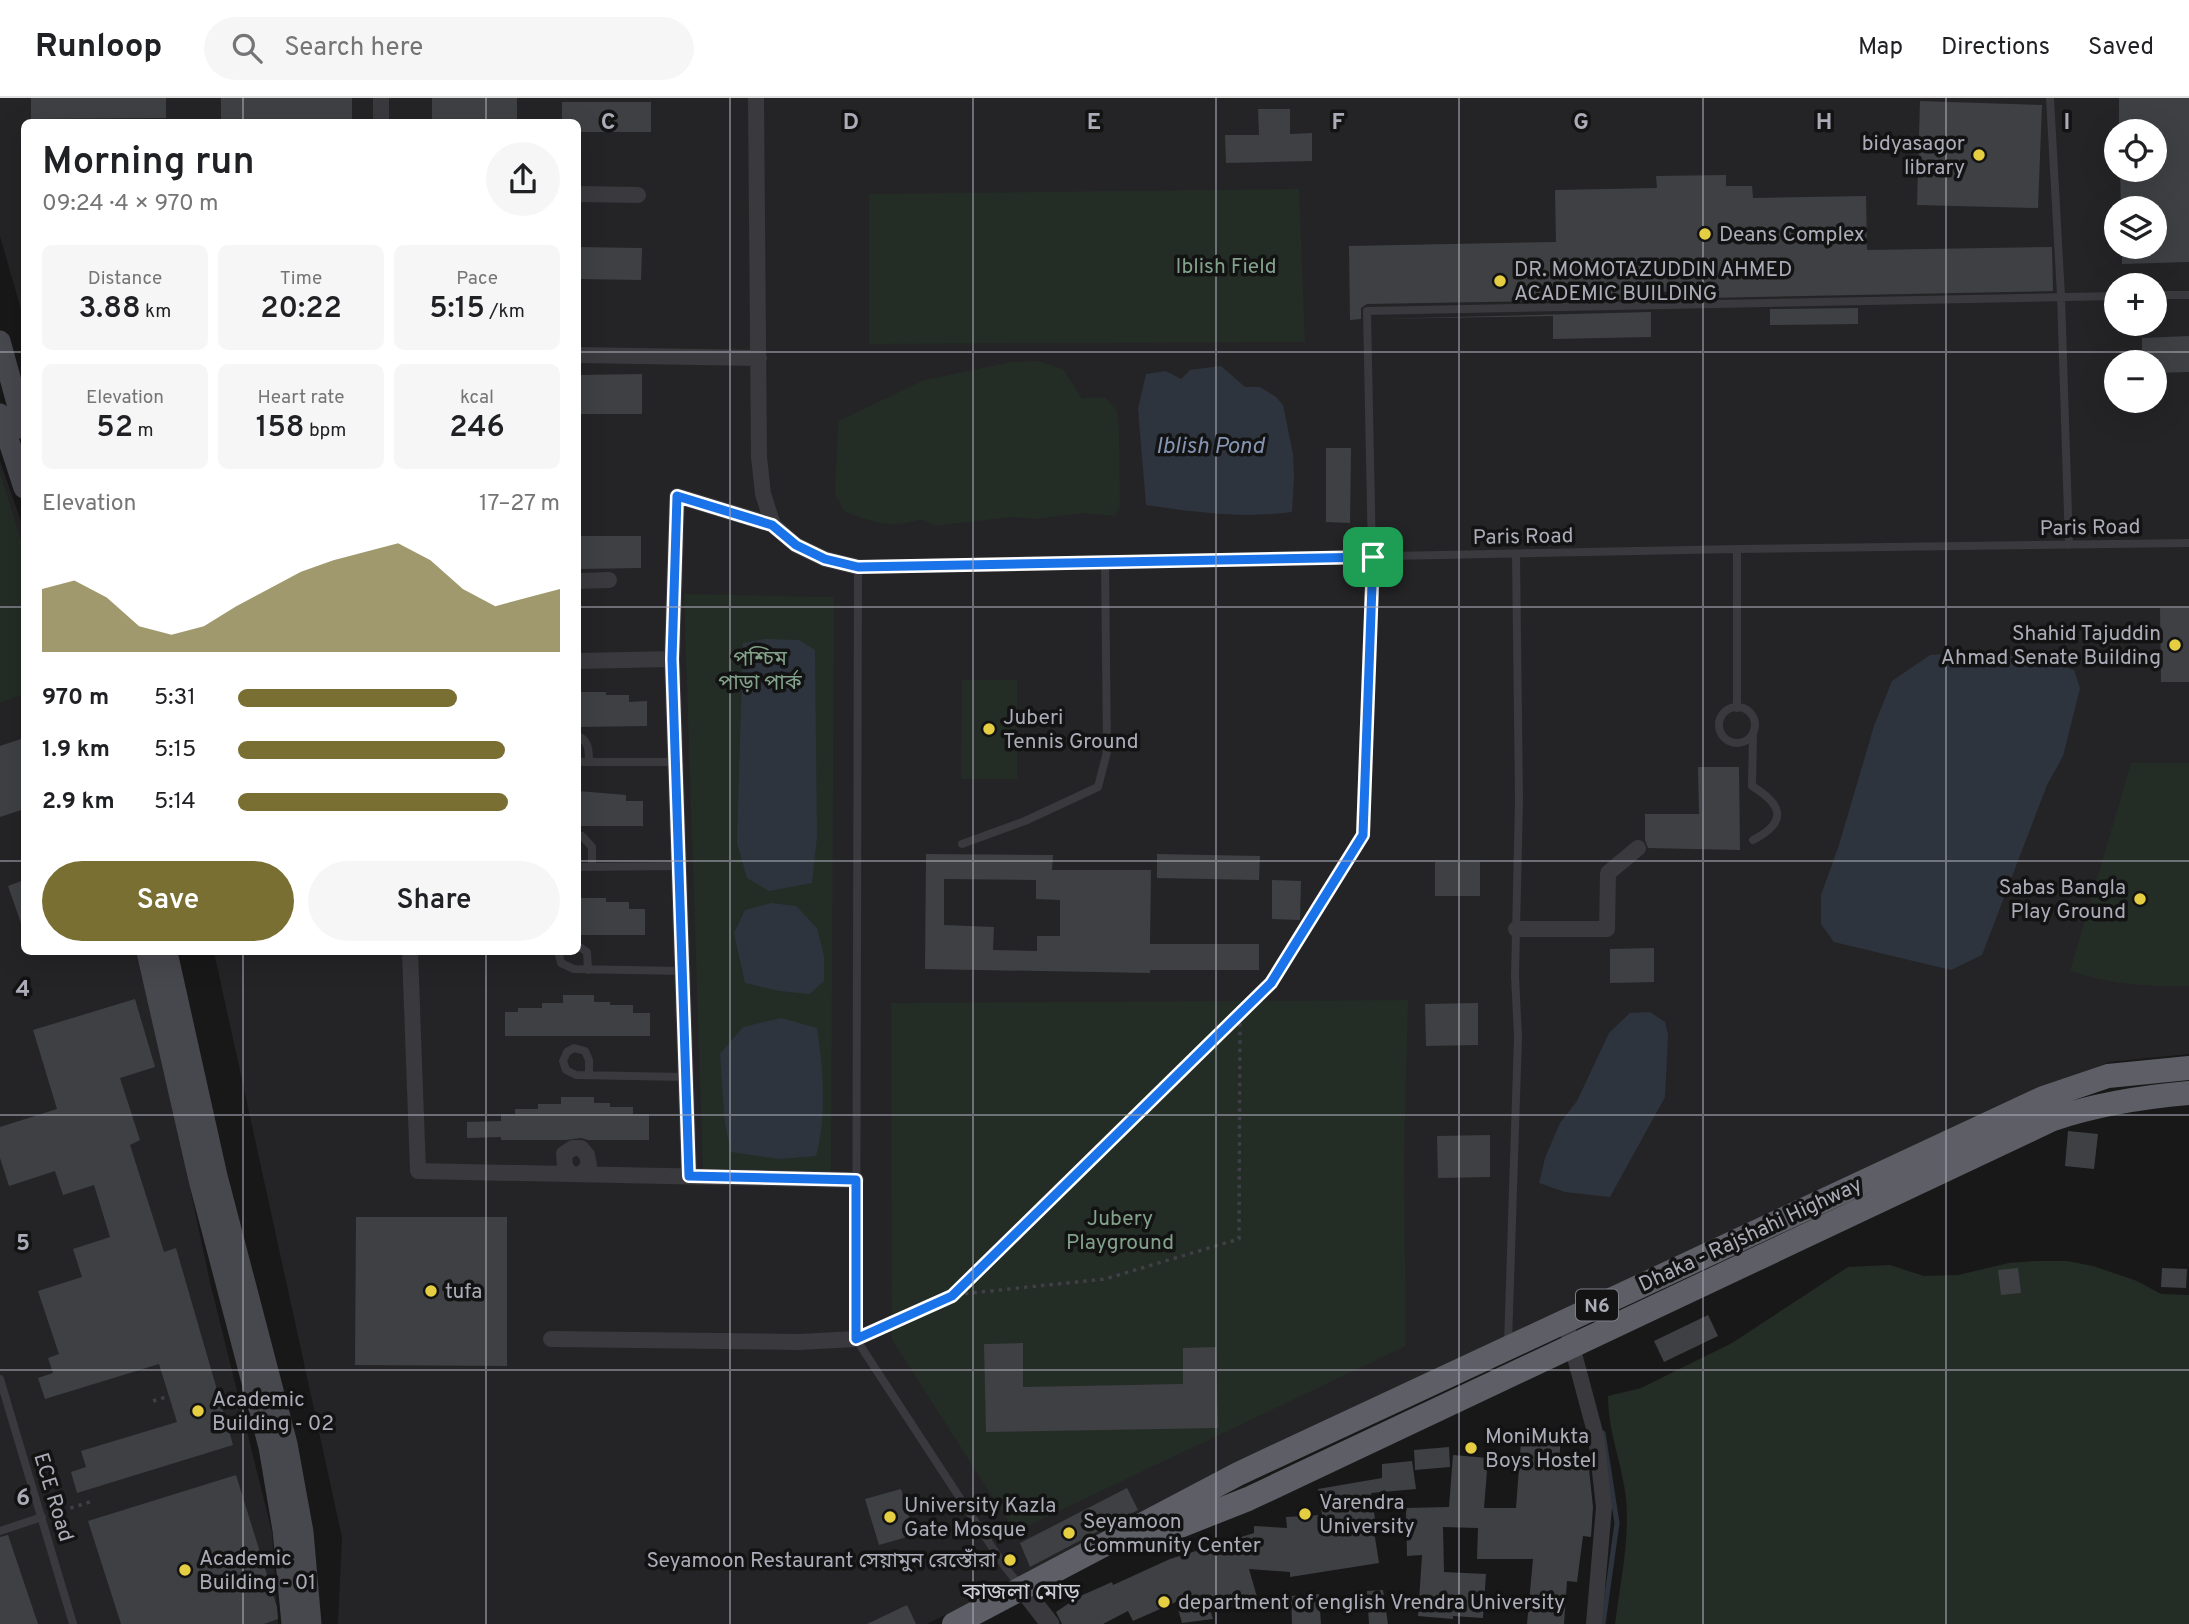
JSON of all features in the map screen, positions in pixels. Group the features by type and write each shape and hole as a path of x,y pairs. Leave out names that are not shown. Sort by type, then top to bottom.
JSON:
{"highway":[{"name":"Dhaka - Rajshahi Highway","path":"954,1624 1238,1474 2043,1098 2108,1076 2189,1068"},
{"name":"Dhaka - Rajshahi Highway","path":"1023,1589 1248,1499 2053,1119 2142,1097 2189,1093"}],"main road":[{"path":"0,341 21,418"},
{"path":"0,414 21,479"},
{"path":"149,955 199,1180 269,1447 283,1530 292,1624"},
{"path":"168,955 217,1176 287,1444 303,1532 311,1624"}],"street":[{"path":"381,98 381,119"},
{"path":"756,98 759,457 763,494 772,525"},
{"path":"581,194 638,195"},
{"path":"581,355 758,358"},
{"path":"689,1176 672,659 677,496 772,525 796,545 825,559 858,567"},
{"path":"581,581 609,580"},
{"path":"581,661 672,659"},
{"path":"1516,929 1607,929 1608,873 1639,848"},
{"path":"410,955 418,1171 856,1180"},
{"path":"1565,1320 1596,1436 1605,1507 1594,1624"},
{"path":"551,1339 799,1342 856,1339"},
{"path":"1023,1589 1050,1624"}],"lane":[{"path":"2050,98 2061,296 2069,545"},
{"path":"2167,295 2189,295"},
{"path":"1373,557 1367,310 2104,296"},
{"name":"Paris Road","path":"858,567 1737,549 2189,543"},
{"path":"1737,549 1737,708"},
{"path":"1508,1346 1518,1037 1516,554"},
{"path":"962,844 1024,821 1098,787 1107,752 1104,562"},
{"path":"858,567 856,1339 1005,1567 1023,1589"},
{"path":"1753,733 1749,738 1732,743 1722,736 1720,719 1727,711 1737,708 1748,711 1755,722 1752,786 1769,796 1776,805 1776,819 1769,832 1753,840"},
{"path":"581,737 588,745 589,762"},
{"path":"581,762 675,762"},
{"path":"581,836 592,847 592,866"},
{"path":"581,867 679,866"},
{"path":"581,948 587,952 588,970"},
{"path":"559,955 561,963 574,969 682,971"},
{"path":"589,1074 685,1077"},
{"name":"ECE Road","path":"0,1379 73,1624"},
{"path":"0,1531 42,1517"}],"path":[{"path":"952,1296 1271,983 1363,835 1373,557"},
{"path":"856,1339 952,1296 1105,1279 1238,1239 1240,1014"},
{"path":"153,1401 169,1396"},
{"path":"42,1517 93,1501"}],"shaded area":[{"path":"0,98 2189,98 2189,1054 2109,1062 1178,1498 927,1624 338,1624 342,1537 215,955 581,955 581,119 21,119 21,310 0,236"},
{"path":"0,461 21,521 21,955 141,955 210,1282 272,1532 278,1624 0,1624"}],"green space":[{"name":"Iblish Field","path":"1299,189 1305,342 869,344 869,194"},
{"path":"1038,361 1063,369 1082,398 1105,397 1117,411 1120,507 1114,516 1083,513 1037,519 1011,517 935,526 921,519 900,524 882,523 844,511 835,493 838,421 924,380 1011,362"},
{"path":"0,473 21,540 21,695 0,703"},
{"name":"পশ্চিম পাড়া পার্ক","path":"684,594 834,597 831,1175 703,1173"},
{"name":"Juberi Tennis Ground","path":"962,680 1017,680 1017,779 961,779"},
{"name":"Sabas Bangla Play Ground","path":"2131,763 2189,763 2189,986 2129,984 2070,971"},
{"name":"Jubery Playground","path":"1408,1000 1404,1161 1406,1346 1015,1532 892,1340 891,1003"},
{"path":"2067,1261 2093,1266 2137,1281 2161,1294 2189,1295 2189,1624 1615,1624 1624,1561 1627,1514 1624,1485 1610,1422 1608,1396 1641,1388 1732,1343 1848,1267 1890,1265 1924,1276 1958,1275 2009,1263"}],"water":[{"name":"Iblish Pond","path":"1221,366 1245,387 1260,387 1283,405 1293,454 1292,512 1237,515 1146,505 1138,409 1146,374 1166,371 1181,379 1190,370"},
{"path":"765,639 799,640 815,650 817,837 812,883 769,891 747,878 737,843 743,643"},
{"path":"1974,652 2041,659 2074,670 2080,688 2063,756 2047,785 1982,955 1951,970 1834,942 1821,924 1821,895 1839,845 1874,726 1892,681 1930,655"},
{"path":"771,903 796,906 817,928 824,956 824,981 810,994 779,991 745,983 734,933 745,910"},
{"path":"1650,1012 1665,1022 1668,1035 1665,1097 1610,1197 1565,1192 1539,1183 1545,1158 1560,1123 1577,1101 1609,1033 1630,1013"},
{"path":"781,1018 817,1028 823,1092 822,1125 816,1156 779,1159 731,1152 725,1124 720,1054 743,1027"}],"building":[{"path":"31,98 166,98 166,118 31,119"},
{"path":"221,98 352,98 352,119 221,119"},
{"path":"432,98 517,98 517,119 432,119"},
{"path":"2119,98 2189,98 2189,262 2122,264 2122,259 2167,259 2167,196 2121,196 2120,182 2167,182 2167,119 2119,119"},
{"name":"bidyasagor library","path":"1920,101 2042,105 2038,208 1917,205"},
{"path":"562,102 651,102 651,132 581,132 581,119 562,119"},
{"path":"1258,109 1290,109 1290,134 1312,133 1312,161 1226,163 1225,135 1259,135"},
{"path":"1726,175 1726,186 1752,186 1753,198 1866,196 1867,250 2052,247 2053,291 1704,298 1704,291 1650,292 1650,299 1367,304 1361,308 1361,319 1350,320 1349,246 1556,242 1555,190 1657,188 1656,176"},
{"path":"581,247 642,248 641,280 581,279"},
{"path":"1858,308 1858,324 1770,325 1770,309"},
{"path":"1651,312 1651,337 1553,339 1553,316 1374,319"},
{"path":"2189,336 2189,372 2167,373 2167,350 2142,350 2142,338"},
{"path":"642,374 642,414 581,414 581,375"},
{"path":"1326,448 1351,448 1350,523 1326,522"},
{"path":"581,536 641,536 641,568 581,569"},
{"name":"Shahid Tajuddin Ahmad Senate Building","path":"2160,608 2189,608 2189,682 2161,682"},
{"path":"581,692 629,695 629,702 647,701 647,726 581,727"},
{"path":"21,739 21,810 0,817 0,746"},
{"path":"1698,767 1739,767 1740,850 1648,848 1645,840 1645,814 1699,814"},
{"path":"581,791 626,795 626,801 643,801 643,826 581,826"},
{"path":"926,854 1053,855 1052,870 1151,870 1150,944 1259,944 1259,970 1150,970 1150,973 925,969","holes":["944,879 1036,880 1036,899 1060,900 1060,936 1037,936 1037,951 993,950 994,927 944,925"]},
{"path":"1157,854 1260,856 1259,880 1157,878"},
{"path":"1435,862 1480,862 1480,896 1435,896"},
{"path":"1272,880 1301,881 1300,920 1272,919"},
{"path":"21,881 21,923 8,886"},
{"path":"581,898 606,898 606,902 629,902 629,909 645,909 645,935 581,935"},
{"path":"1654,948 1654,982 1610,983 1610,949"},
{"path":"563,995 594,995 594,1002 633,1005 633,1013 650,1013 650,1036 505,1036 505,1012 518,1012 518,1008 542,1008 542,1003 563,1003"},
{"path":"135,999 155,1067 120,1078 140,1140 130,1145 164,1252 176,1248 233,1445 77,1493 71,1472 86,1467 81,1451 177,1422 159,1364 45,1399 38,1378 53,1373 48,1358 59,1354 38,1291 82,1277 73,1249 110,1237 94,1185 63,1195 55,1171 9,1186 0,1158 0,1127 57,1109 33,1030"},
{"path":"1478,1003 1478,1045 1426,1046 1425,1004"},
{"path":"561,1097 594,1097 594,1103 610,1103 610,1107 633,1107 633,1114 649,1114 649,1140 467,1138 467,1122 501,1121 501,1114 515,1114 515,1109 538,1109 538,1104 561,1104"},
{"path":"2068,1131 2098,1134 2094,1169 2065,1166"},
{"path":"1490,1135 1490,1177 1438,1178 1437,1136"},
{"name":"tufa","path":"356,1217 507,1217 507,1366 355,1365"},
{"path":"2018,1268 2021,1293 2001,1295 1998,1270"},
{"path":"2162,1268 2187,1269 2186,1288 2161,1287"},
{"path":"1708,1315 1718,1336 1664,1362 1654,1341"},
{"path":"1023,1343 1023,1387 1183,1384 1183,1348 1216,1347 1218,1428 986,1432 984,1344"},
{"path":"1522,1429 1561,1431 1559,1467 1589,1469 1593,1507 1591,1537 1583,1536 1577,1582 1567,1581 1564,1624 1527,1624 1533,1559 1477,1559 1478,1528 1443,1527 1444,1572 1486,1574 1483,1618 1418,1616 1422,1555 1407,1556 1406,1508 1449,1507 1453,1455 1488,1458 1484,1508 1516,1508"},
{"path":"1449,1447 1450,1467 1415,1470 1414,1450"},
{"path":"1412,1461 1416,1489 1371,1493 1379,1563 1290,1577 1290,1572 1249,1569 1259,1604 1210,1610 1213,1619 1182,1623 1176,1602 1133,1621 1128,1611 1103,1624 1062,1624 1056,1612 1078,1597 1112,1582 1113,1585 1170,1559 1254,1533 1254,1526 1287,1528 1286,1517 1322,1515 1318,1489 1382,1478 1382,1464"},
{"name":"Academic Building - 01","path":"236,1475 277,1607 278,1619 264,1624 121,1624 88,1521"},
{"path":"1127,1488 1138,1510 1030,1567 1020,1543"},
{"name":"University Kazla Gate Mosque","path":"901,1489 914,1535 879,1545 865,1499"},
{"path":"8,1535 38,1624 0,1624 0,1537"},
{"path":"1383,1590 1388,1624 1369,1624 1367,1591"},
{"path":"1319,1594 1321,1624 1292,1624 1291,1596"},
{"path":"907,1605 916,1624 867,1624"}],"waterway":[{"path":"1603,1433 1617,1523 1603,1624"}],"place":[{"name":"bidyasagor library","path":"1979,155"},
{"name":"Deans Complex","path":"1705,234"},
{"name":"DR. MOMOTAZUDDIN AHMED ACADEMIC BUILDING","path":"1500,281"},
{"name":"Shahid Tajuddin Ahmad Senate Building","path":"2175,645"},
{"name":"Juberi Tennis Ground","path":"989,729"},
{"name":"Sabas Bangla Play Ground","path":"2140,899"},
{"name":"tufa","path":"431,1291"},
{"name":"Academic Building - 02","path":"198,1411"},
{"name":"MoniMukta Boys Hostel","path":"1471,1448"},
{"name":"Varendra University","path":"1305,1514"},
{"name":"University Kazla Gate Mosque","path":"890,1517"},
{"name":"Seyamoon Community Center","path":"1069,1533"},
{"name":"Seyamoon Restaurant সেয়ামুন রেস্তোঁরা","path":"1010,1560"},
{"name":"Academic Building - 01","path":"185,1570"},
{"name":"department of english Vrendra University","path":"1164,1602"}],"district":[{"name":"কাজলা মোড়","path":"1021,1591"}],"route":[{"path":"677,496 772,525 796,545 825,559 858,567 1373,557 1363,835 1271,983 952,1296 856,1339 856,1180 689,1176 672,659 677,496"}]}
